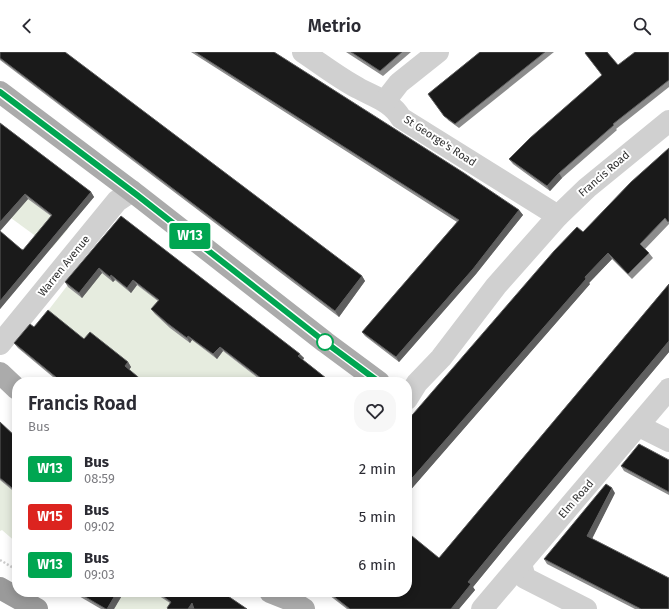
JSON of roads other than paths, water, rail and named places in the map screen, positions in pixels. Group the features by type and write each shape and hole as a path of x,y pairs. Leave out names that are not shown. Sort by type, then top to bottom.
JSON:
{"highway":[{"path":"0,588 12,595"},
{"path":"16,597 37,609"}],"main road":[{"path":"0,92 132,191 373,377"},
{"path":"0,373 12,384"}],"street":[{"name":"St George's Road","path":"303,52 358,88 396,109 401,118 558,216"},
{"path":"385,102 399,83 438,52"},
{"name":"Francis Road","path":"412,387 441,358 496,286 558,216 593,184 669,121"},
{"name":"Warren Avenue","path":"0,344 120,198 132,191"},
{"name":"Elm Road","path":"482,609 669,390"},
{"path":"639,426 669,441"},
{"path":"521,564 525,578 586,609"}]}
